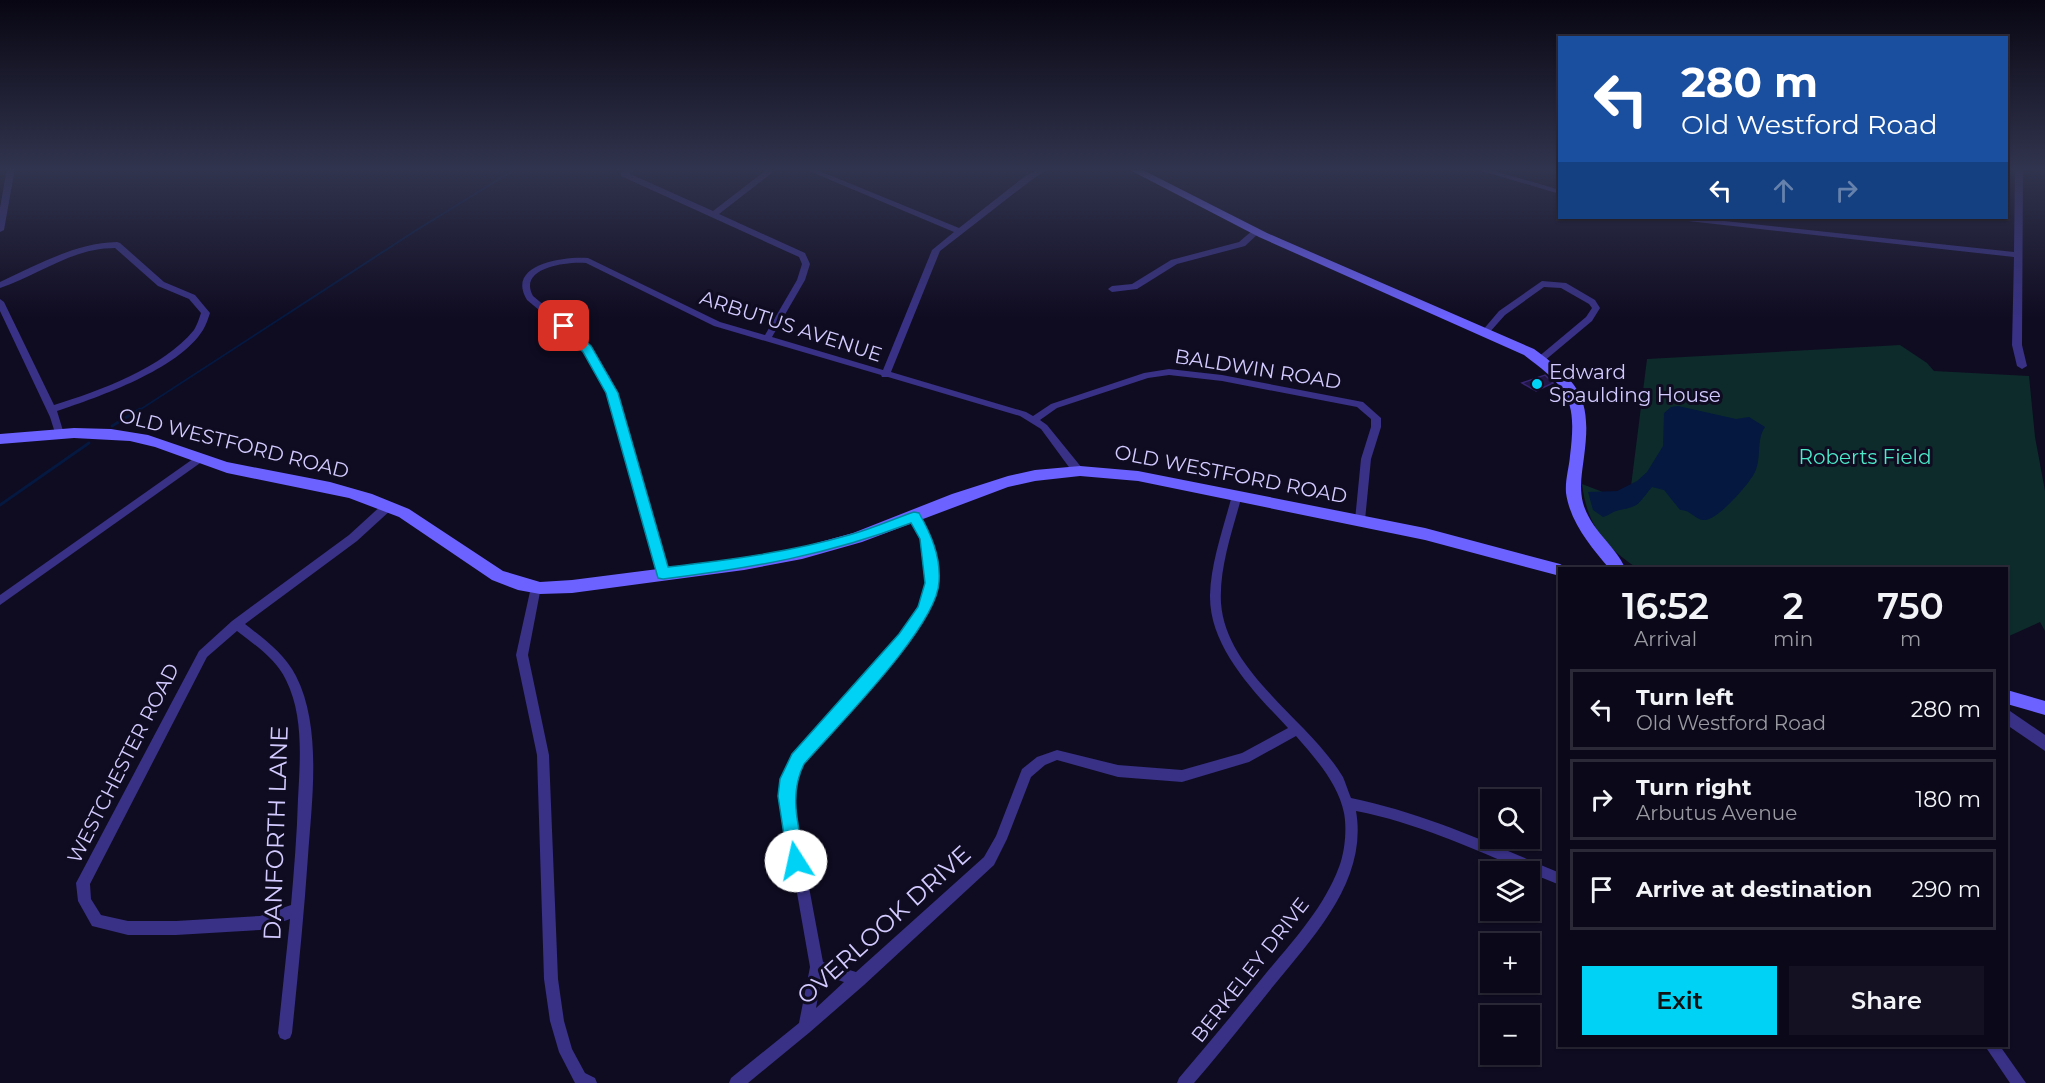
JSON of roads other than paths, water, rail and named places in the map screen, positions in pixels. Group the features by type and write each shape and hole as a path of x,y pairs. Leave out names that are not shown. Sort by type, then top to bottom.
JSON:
{"main road":[{"path":"1230,219 1486,331 1540,360 1565,378 1580,403 1581,430 1573,492 1579,514 1591,535 1617,567"},
{"name":"OLD WESTFORD ROAD","path":"0,439 59,434 122,435 151,441 234,469 329,488 388,506 495,573 536,587 663,574 753,562 806,551 854,539 1008,482 1058,472 1078,471 1102,471 1138,476 1360,520 1425,534 1558,569"},
{"path":"2008,698 2045,708"}],"street":[{"path":"724,219 789,248 805,259 801,280 767,339"},
{"path":"929,219 959,231"},
{"path":"885,375 932,256 940,245 976,219"},
{"path":"1687,219 2018,255"},
{"path":"2018,219 2017,345 2022,366"},
{"path":"1112,289 1134,286 1174,261 1242,244 1256,232"},
{"path":"0,285 101,244 117,245 161,284 192,297 206,313 204,325 176,352 88,398 51,409"},
{"name":"ARBUTUS AVENUE","path":"663,574 623,427 605,377 578,338 527,295 525,287 528,280 538,269 554,262 572,259 588,261 705,319 1035,420 1049,432 1078,471"},
{"path":"1486,331 1502,313 1542,284 1563,285 1592,302 1596,308 1589,319 1540,360"},
{"path":"0,302 51,409 59,434"},
{"name":"BALDWIN ROAD","path":"1035,420 1054,406 1148,375 1169,372 1234,380 1360,404 1376,418 1376,427 1366,459 1360,520"},
{"path":"0,601 200,458"},
{"name":"BERKELEY DRIVE","path":"1184,1083 1320,917 1352,848 1350,804 1338,779 1250,680 1229,649 1220,627 1215,605 1237,495"},
{"name":"WESTCHESTER ROAD","path":"298,909 260,923 128,928 97,921 85,901 83,883 188,677 202,654 236,624 353,538 388,506"},
{"path":"805,1027 817,967 789,820 786,796 788,779 798,759 904,638 925,609 932,583 927,538 914,517"},
{"path":"536,587 522,655 543,755 551,979 557,1021 566,1052 580,1078 590,1083"},
{"name":"DANFORTH LANE","path":"236,624 281,661 298,695 304,716 306,768 298,909 285,1032"},
{"path":"2008,717 2045,744"},
{"name":"OVERLOOK DRIVE","path":"736,1083 859,980 989,861 1001,839 1026,773 1041,761 1058,755 1118,771 1182,776 1245,758 1296,730"},
{"path":"1350,804 1376,808 1454,836 1558,878"},
{"path":"817,967 859,980"},
{"path":"1993,1047 2019,1083"}],"water":[{"path":"1678,406 1736,419 1749,417 1765,427 1762,432 1757,466 1747,484 1718,514 1705,520 1680,510 1664,490 1652,487 1634,506 1603,517 1593,510 1588,492 1617,491 1637,481 1647,472 1663,446 1664,413 1671,407"}],"waterway":[{"path":"138,411 435,219"},
{"path":"112,426 140,409"},
{"path":"0,505 89,443"}],"place":[{"name":"Edward Spaulding House","path":"1537,384"}],"park label":[{"name":"Roberts Field","path":"1865,457"}]}
